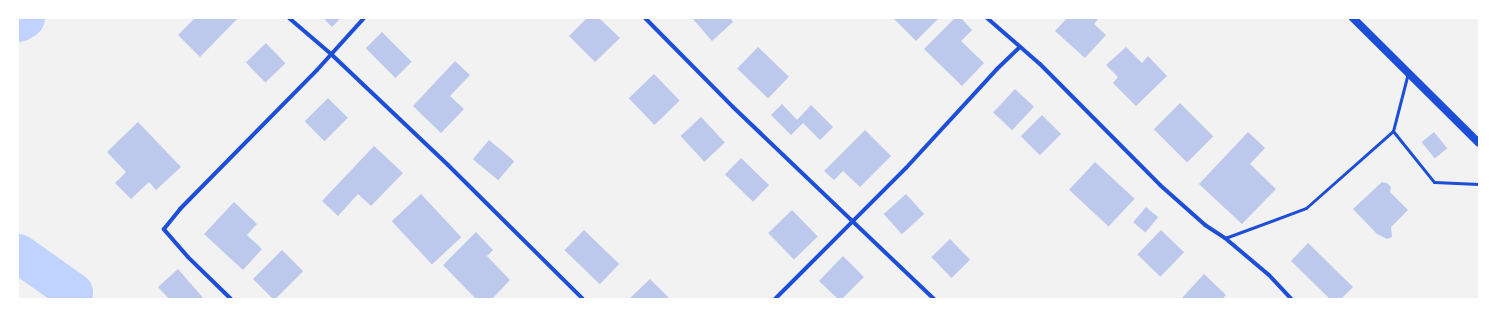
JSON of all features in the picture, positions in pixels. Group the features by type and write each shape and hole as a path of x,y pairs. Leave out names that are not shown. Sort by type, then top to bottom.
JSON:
{"main road":[{"path":"1353,18 1479,143"}],"street":[{"path":"289,18 331,54 448,165 583,299"},
{"path":"231,299 188,257 164,229 180,210 364,18"},
{"path":"645,18 734,107 934,299"},
{"path":"987,18 1040,64 1160,184 1205,225 1225,238 1269,275 1291,299"},
{"path":"775,299 926,147 997,69 1020,47"}],"lane":[{"path":"1225,238 1306,208 1394,131 1408,72"},
{"path":"1394,131 1434,182 1479,184"}],"building":[{"path":"195,18 238,18 200,57 178,35"},
{"path":"323,18 341,18 332,27"},
{"path":"587,18 599,18 620,38 595,62 569,36"},
{"path":"692,18 730,18 733,22 712,41"},
{"path":"893,18 939,18 916,41"},
{"path":"955,18 961,18 972,30 961,41 984,63 962,86 924,49"},
{"path":"1067,18 1099,18 1094,24 1106,35 1085,58 1055,31"},
{"path":"382,32 412,62 395,78 366,48"},
{"path":"266,43 285,63 265,83 246,62"},
{"path":"758,47 789,77 768,98 737,69"},
{"path":"1126,47 1142,63 1148,56 1167,76 1136,106 1113,83 1118,77 1106,65"},
{"path":"455,61 470,75 450,96 464,109 441,133 413,106"},
{"path":"654,74 680,101 655,125 629,98"},
{"path":"1015,89 1034,107 1012,130 993,112"},
{"path":"328,98 348,118 324,141 305,121"},
{"path":"1180,103 1213,136 1187,162 1154,129"},
{"path":"782,104 797,120 811,105 833,127 820,140 803,123 791,135 771,115"},
{"path":"1042,115 1061,134 1040,155 1021,136"},
{"path":"701,117 725,143 704,162 681,136"},
{"path":"138,122 181,167 156,190 149,182 131,199 115,183 126,172 107,152"},
{"path":"865,130 891,156 860,187 843,171 834,180 824,171"},
{"path":"1248,132 1265,148 1250,164 1276,189 1242,224 1199,184"},
{"path":"1434,132 1447,148 1435,158 1422,142"},
{"path":"489,140 514,161 498,180 473,159"},
{"path":"374,146 403,173 371,206 358,194 338,216 322,201"},
{"path":"741,158 769,185 753,202 725,175"},
{"path":"1095,162 1134,199 1109,227 1069,190"},
{"path":"1382,182 1387,183 1391,187 1390,192 1408,210 1391,227 1392,237 1387,239 1377,234 1353,209"},
{"path":"421,194 461,237 432,264 392,221"},
{"path":"906,194 924,214 902,234 884,214"},
{"path":"234,202 257,224 247,235 262,249 243,270 204,234"},
{"path":"1146,207 1158,217 1145,233 1133,222"},
{"path":"792,210 818,237 794,260 768,233"},
{"path":"584,230 619,264 600,284 565,250"},
{"path":"1161,230 1184,252 1160,277 1137,254"},
{"path":"476,232 493,250 487,256 510,280 492,299 476,299 443,265"},
{"path":"950,239 970,260 951,278 931,257"},
{"path":"1308,243 1353,287 1341,299 1330,299 1291,261"},
{"path":"282,250 303,271 275,299 273,299 253,279"},
{"path":"843,256 864,277 842,299 838,299 819,281"},
{"path":"178,269 204,299 169,299 158,287"},
{"path":"1204,274 1226,295 1222,299 1182,298"},
{"path":"650,279 670,299 629,299"}],"waterway":[{"path":"18,22 25,18"},
{"path":"18,253 73,292 72,299"}]}
